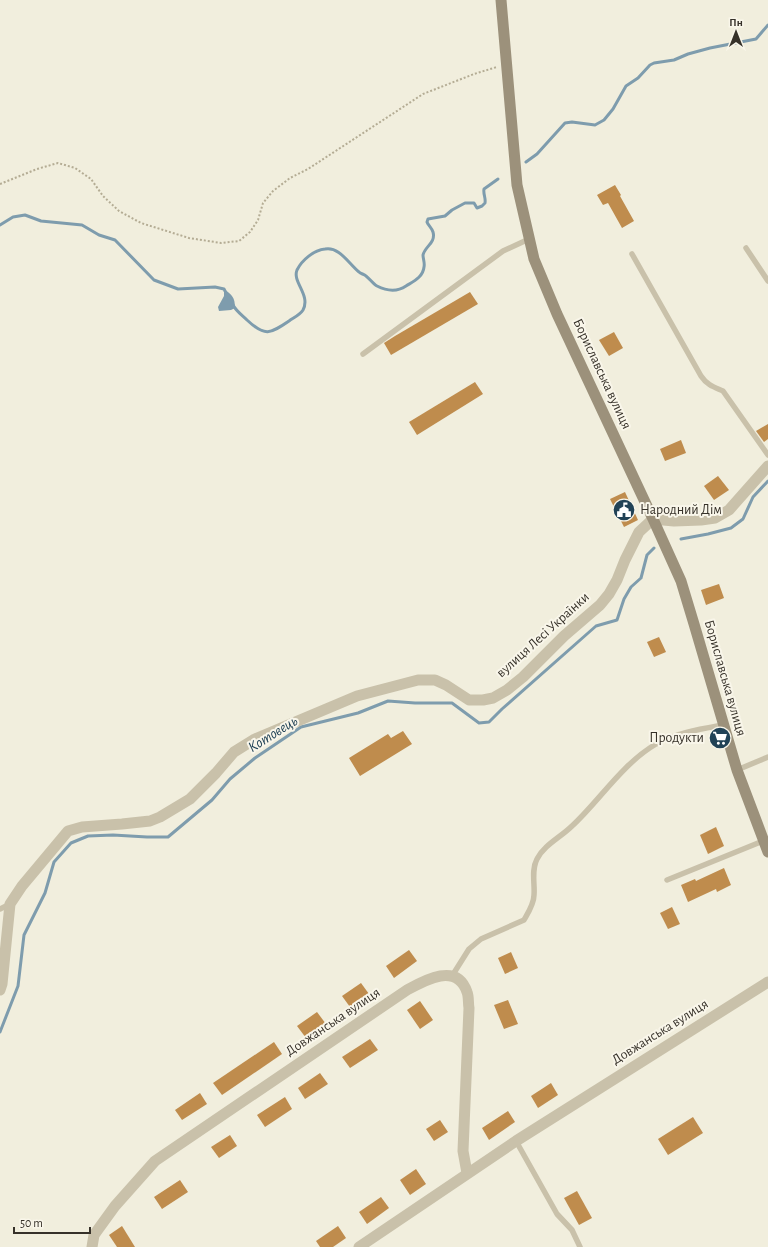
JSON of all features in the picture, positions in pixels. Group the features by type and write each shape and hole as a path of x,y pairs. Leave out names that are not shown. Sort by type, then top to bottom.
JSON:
{"main road":[{"name":"Бориславська вулиця","path":"501,0 517,186 534,259 557,314 654,519 681,581 737,770 768,852"}],"street":[{"path":"654,519 674,521 715,518 729,510 768,466"},
{"name":"вулиця Лесі Українки","path":"0,990 2,984 5,906 68,831 82,827 150,821 160,817 190,799 216,773 234,752 261,737 357,696 418,680 435,680 446,685 469,700 493,698 507,690 523,677 564,636 600,605 609,594 617,580 638,532 654,519"},
{"name":"Довжанська вулиця","path":"92,1247 94,1235 115,1206 155,1161 407,990 427,979 442,975 452,976"},
{"path":"452,976 461,981 467,992 469,1008 463,1151 467,1173"},
{"name":"Довжанська вулиця","path":"359,1247 516,1141 768,982"}],"lane":[{"path":"363,354 503,250 529,239"},
{"path":"746,248 768,281"},
{"path":"632,254 705,382 712,387 723,391 768,454"},
{"path":"452,976 469,949 481,939 524,920 535,896 533,879 536,860 548,845 572,826 618,775 656,744 673,736 723,725"},
{"path":"737,770 768,757"},
{"path":"667,880 764,841"},
{"path":"516,1141 557,1214 572,1230 580,1247"}],"path":[{"path":"0,184 37,169 58,163 75,168 91,179 103,196 119,211 141,223 189,238 221,244 239,241 250,232 258,220 263,203 273,190 290,178 423,94 474,74 506,64"}],"water":[{"path":"224,289 232,297 235,308 231,310 219,311 218,307 224,296"}],"building":[{"path":"615,185 634,221 622,228 608,203 603,205 597,195"},
{"path":"470,292 478,304 391,355 384,343"},
{"path":"614,332 623,348 609,356 599,340"},
{"path":"475,382 483,394 417,435 409,422"},
{"path":"768,424 768,439 764,442 756,431"},
{"path":"681,440 686,453 665,461 660,449"},
{"path":"718,476 729,490 714,500 704,486"},
{"name":"Народний Дім","path":"625,492 638,520 624,527 610,499"},
{"path":"719,584 724,598 706,605 701,590"},
{"path":"659,637 666,652 654,657 647,642"},
{"path":"403,731 412,744 360,776 349,758 388,734 391,738"},
{"path":"716,827 724,846 708,854 700,835"},
{"path":"724,868 731,885 717,892 716,889 688,902 681,885 695,879 696,881"},
{"path":"672,907 680,924 668,929 660,913"},
{"path":"409,950 417,961 394,978 386,966"},
{"path":"511,952 518,968 505,974 498,958"},
{"path":"361,983 369,994 350,1007 342,996"},
{"path":"508,1000 518,1024 504,1029 494,1005"},
{"path":"420,1001 433,1020 420,1029 407,1010"},
{"path":"317,1012 326,1024 306,1038 297,1026"},
{"path":"370,1039 378,1050 350,1068 342,1057"},
{"path":"274,1042 282,1054 222,1095 213,1083"},
{"path":"320,1073 328,1084 305,1099 298,1088"},
{"path":"551,1083 558,1095 538,1108 531,1096"},
{"path":"200,1093 207,1104 182,1120 175,1110"},
{"path":"285,1097 292,1109 265,1127 257,1115"},
{"path":"508,1111 515,1122 489,1140 482,1128"},
{"path":"693,1117 703,1133 668,1155 658,1139"},
{"path":"440,1120 448,1132 434,1141 426,1129"},
{"path":"230,1135 237,1146 219,1158 211,1147"},
{"path":"416,1169 426,1184 410,1195 400,1180"},
{"path":"180,1180 188,1192 162,1209 154,1197"},
{"path":"577,1191 592,1218 579,1225 564,1198"},
{"path":"381,1197 389,1208 367,1224 359,1212"},
{"path":"122,1226 135,1247 117,1247 109,1235"},
{"path":"338,1226 346,1238 333,1247 320,1247 316,1241"}],"waterway":[{"path":"526,162 537,154 565,123 572,122 595,125 604,120 613,109 626,86 638,78 650,65 674,60 688,54 710,48 756,39 768,25"},
{"path":"233,305 237,311 258,329 268,332 277,329 303,310 305,299 297,279 297,270 309,256 317,251 325,249 335,250 344,256 359,272 365,275 377,286 392,290 403,288 418,278 422,273 424,264 423,255 432,242 434,236 427,222 428,219 445,216 452,210 465,203 474,203 477,208 482,206 485,203 484,189 498,179"},
{"path":"0,225 13,217 25,215 41,221 82,225 99,235 115,240 154,280 178,289 215,287 224,289 225,291"},
{"name":"Котовець","path":"681,539 731,528 743,519 753,497 768,481"},
{"name":"Котовець","path":"0,1032 18,986 24,935 45,893 54,862 71,843 88,836 113,835 168,837 212,800 230,779 255,758 301,727 358,713 388,701 452,703 479,723 489,722 596,626 617,620 624,599 631,587 641,578 647,555 654,548"}],"place":[{"name":"Народний Дім","path":"624,510"},
{"name":"Продукти","path":"720,738"}]}
